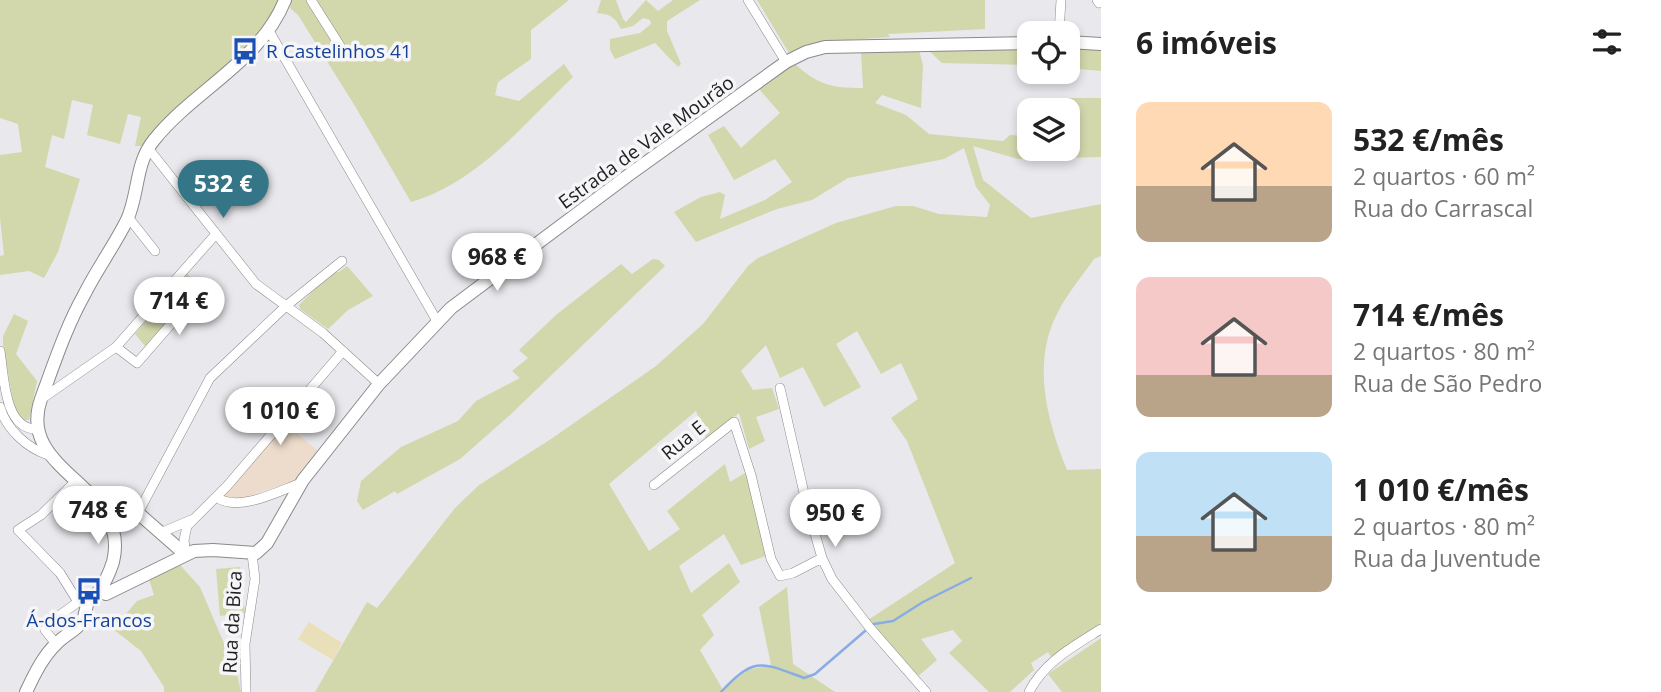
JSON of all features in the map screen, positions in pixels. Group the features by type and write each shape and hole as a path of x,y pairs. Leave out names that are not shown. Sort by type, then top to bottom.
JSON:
{"street":[{"path":"48,455 36,429 36,414 83,296 128,217 142,160 148,148 171,121 244,57 269,31 285,0"},
{"path":"311,0 340,46"},
{"path":"748,0 786,62"},
{"path":"1060,21 1061,0"},
{"path":"269,31 437,321"},
{"name":"Estrada de Vale Mourão","path":"252,554 267,544 301,483 379,384 437,321 477,287 786,62 806,52 825,47 1017,43"},
{"path":"1080,43 1101,44"},
{"path":"148,148 256,284 343,351 379,384"},
{"path":"128,217 155,251"},
{"path":"41,399 116,347 216,234"},
{"path":"138,513 209,378 286,306 342,261"},
{"path":"116,347 137,363 198,293"},
{"path":"0,351 8,394 18,422 24,428 36,429"},
{"path":"160,533 192,519 216,497 343,351"},
{"path":"779,388 822,558 847,600 926,692"},
{"path":"251,399 280,424"},
{"path":"0,407 4,420 18,437 48,455 77,480 106,515 114,542 113,562 102,593"},
{"name":"Rua E","path":"654,485 734,422 751,475 771,559 780,576 793,573 822,558"},
{"path":"26,692 32,678 56,644 83,620 83,602 60,573 18,530 41,515 77,480"},
{"path":"216,497 222,501 243,502 301,483"},
{"path":"94,498 121,504 138,513 186,555"},
{"path":"186,555 185,532 192,519"},
{"path":"56,644 46,630 56,618 102,593 160,570 186,555 213,550 252,554"},
{"name":"Rua da Bica","path":"246,692 245,644 255,579 252,554"},
{"path":"1022,692 1062,654 1101,629"},
{"path":"1029,692 1035,680"}],"shaded area":[{"path":"287,424 320,453 300,479 240,499 222,496"}],"green space":[{"path":"0,0 281,0 264,30 144,146 135,146 141,117 128,114 120,144 87,135 93,105 72,100 64,139 52,135 45,167 80,179 58,252 44,278 29,271 0,275 0,256 4,255 0,218 0,155 22,152 18,124 0,118"},
{"path":"292,0 569,0 531,30 531,59 498,82 495,95 519,101 564,64 573,77 499,150 479,166 458,181 411,202 355,106 298,15 290,8"},
{"path":"601,0 616,0 626,22 646,0 658,11 673,0 700,0 667,21 667,31 681,64 678,67 655,43 615,59 610,50 610,39 640,33 651,24 650,20 643,18 633,26 621,29 612,17 597,13"},
{"path":"757,0 985,0 985,29 888,34 890,37 821,42 789,53"},
{"path":"1017,48 1017,65 942,63 928,50"},
{"path":"1080,48 1101,49 1101,71 1080,69"},
{"path":"919,50 923,65 921,108 882,95 875,103 906,115 929,134 1003,141 1010,135 1017,135 1017,159 973,146 983,180 1031,218 1101,204 1101,256 1094,259 1058,312 1045,351 1044,371 1048,412 1067,470 1101,469 1101,623 1052,658 1048,652 1031,663 1034,670 1010,692 989,692 949,653 962,641 953,630 921,639 937,660 917,677 868,620 955,563 907,441 891,418 918,399 901,363 881,374 857,331 836,344 861,387 824,407 803,367 780,378 766,345 741,371 753,390 772,388 779,409 756,417 765,441 749,449 739,413 706,439 696,411 609,484 649,551 680,529 667,511 725,464 730,482 745,473 753,490 768,555 741,565 724,534 679,566 691,593 729,563 740,582 702,615 714,635 700,650 723,690 747,670 771,665 759,607 787,587 793,664 835,692 315,692 367,602 377,608 455,508 479,485 656,366 703,324 748,266 758,258 836,223 896,206 913,206 939,214 987,217 990,205 976,187 964,148 944,159 848,178 812,200 777,209 696,242 674,212 701,197 720,192 725,195 720,219 765,200 792,182 775,159 734,180 708,135 724,126 741,148 780,113 759,89 794,63 826,84 863,88 861,52"},
{"path":"1080,98 1101,98 1101,157 1080,158"},
{"path":"653,259 659,260 665,266 510,415 460,459 363,510 357,501 361,481 401,447 458,421 476,401 520,378 512,371 528,358 519,350 556,315 621,264 632,274"},
{"path":"347,266 373,296 348,310 328,329 300,309 299,305 331,273 339,272"},
{"path":"187,274 200,285 146,347 135,334"},
{"path":"14,314 28,321 16,354 37,381 29,420 23,420 14,407 3,344 3,336"},
{"path":"180,565 200,587 237,674 241,692 164,692 164,687 141,651 113,629 137,601 154,595 149,579"},
{"path":"240,567 245,613 220,616 216,569"},
{"path":"1101,638 1101,692 1062,692 1048,674"}],"sand":[{"path":"309,622 342,643 333,660 298,639"}],"waterway":[{"path":"874,624 893,621 923,602 971,578"},
{"path":"721,692 742,672 759,666 778,668 804,678 815,674 865,631"}],"place":[{"name":"R Castelinhos 41","path":"245,51"},
{"name":"Á-dos-Francos","path":"89,591"}]}
